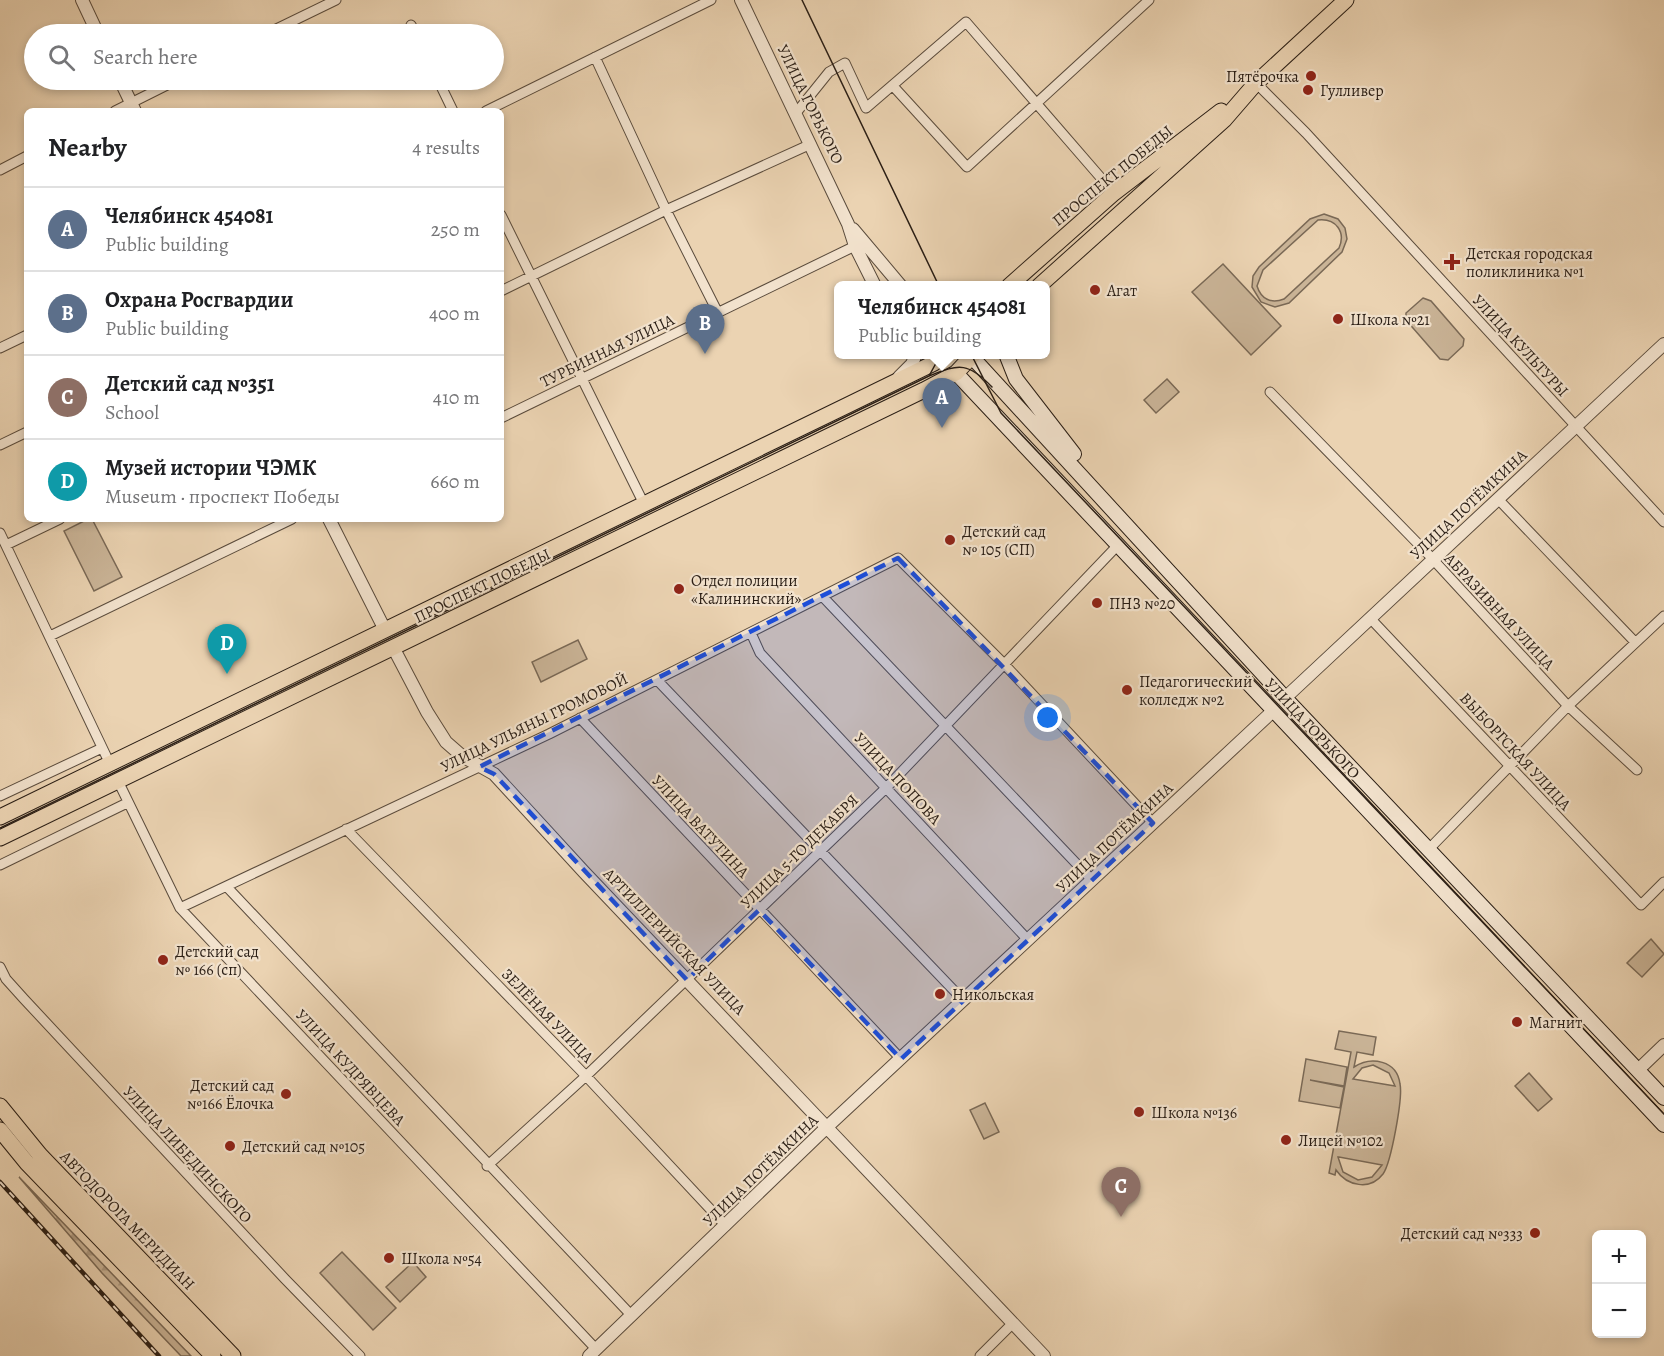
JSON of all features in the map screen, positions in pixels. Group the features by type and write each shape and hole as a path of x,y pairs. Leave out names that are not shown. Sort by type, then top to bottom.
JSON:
{"main road":[{"name":"ПРОСПЕКТ ПОБЕДЫ","path":"1043,281 1224,120 1256,83 1346,0"},
{"name":"ПРОСПЕКТ ПОБЕДЫ","path":"1014,281 1114,193 1218,112 1242,98"},
{"name":"ПРОСПЕКТ ПОБЕДЫ","path":"0,817 894,383 936,359"},
{"name":"УЛИЦА ГОРЬКОГО","path":"944,359 1664,1125"},
{"name":"ПРОСПЕКТ ПОБЕДЫ","path":"0,838 394,649 956,373 968,359"},
{"name":"УЛИЦА ГОРЬКОГО","path":"976,359 1285,698 1664,1098"},
{"path":"1008,359 1016,379 1087,471 1099,494"},
{"path":"1170,601 1185,588"},
{"name":"АРТИЛЛЕРИЙСКАЯ УЛИЦА","path":"385,630 394,649"},
{"name":"УЛИЦА ПОТЁМКИНА","path":"1273,711 1285,698"},
{"path":"1624,1083 1638,1070"},
{"name":"АВТОДОРОГА МЕРИДИАН","path":"0,1106 40,1155 233,1356"},
{"name":"АВТОДОРОГА МЕРИДИАН","path":"0,1130 27,1163 213,1356"},
{"path":"0,1144 27,1163"}],"street":[{"path":"82,0 93,24"},
{"path":"287,24 336,0"},
{"path":"492,108 711,0"},
{"name":"УЛИЦА ГОРЬКОГО","path":"741,0 849,224 855,246 872,281"},
{"path":"893,86 967,167 1149,0"},
{"path":"796,113 829,72 845,63 866,108 966,22 1035,105 1114,193"},
{"path":"595,57 666,210 718,313"},
{"name":"УЛИЦА КУЛЬТУРЫ","path":"1256,83 1664,522"},
{"path":"125,90 133,107 161,90"},
{"path":"443,90 452,108"},
{"path":"504,290 666,210 811,144"},
{"path":"0,170 24,158"},
{"path":"504,221 644,504"},
{"name":"УЛИЦА ГОРЬКОГО","path":"849,224 898,281"},
{"name":"ТУРБИННАЯ УЛИЦА","path":"504,417 855,246"},
{"path":"0,348 24,336"},
{"name":"УЛИЦА ПОТЁМКИНА","path":"1285,698 1664,344"},
{"path":"894,383 914,359"},
{"name":"АБРАЗИВНАЯ УЛИЦА","path":"1270,392 1568,706 1637,770"},
{"path":"0,445 24,433"},
{"path":"1498,499 1635,642"},
{"path":"50,522 2,537 110,764"},
{"path":"50,636 286,522"},
{"name":"АРТИЛЛЕРИЙСКАЯ УЛИЦА","path":"331,522 385,630"},
{"name":"УЛИЦА 5-ГО ДЕКАБРЯ","path":"487,1166 586,1076 822,851 947,725 1118,545"},
{"name":"УЛИЦА УЛЬЯНЫ ГРОМОВОЙ","path":"180,908 580,718 898,558 1004,664"},
{"path":"823,597 1092,879"},
{"path":"1429,849 1568,706 1664,616"},
{"name":"ВЫБОРГСКАЯ УЛИЦА","path":"1370,618 1641,905 1664,882"},
{"name":"УЛИЦА ПОПОВА","path":"750,633 760,653 1028,940"},
{"name":"АРТИЛЛЕРИЙСКАЯ УЛИЦА","path":"394,649 438,732 462,756 494,774 1044,1356"},
{"path":"1004,664 1153,823"},
{"path":"657,680 963,1000"},
{"name":"УЛИЦА ПОТЁМКИНА","path":"593,1353 827,1127 1273,711"},
{"name":"УЛИЦА ВАТУТИНА","path":"580,718 901,1059"},
{"path":"0,796 102,748"},
{"name":"УЛИЦА КУДРЯВЦЕВА","path":"118,781 180,908 593,1353"},
{"path":"0,865 127,803"},
{"name":"ЗЕЛЁНАЯ УЛИЦА","path":"346,829 586,1076 726,1226"},
{"name":"УЛИЦА КУДРЯВЦЕВА","path":"227,887 487,1166 632,1316"},
{"name":"УЛИЦА ЛИБЕДИНСКОГО","path":"0,968 6,979 24,999 285,1279 360,1356"},
{"path":"1638,1070 1664,1045"},
{"path":"980,1356 1013,1323"}],"highlighted area":[{"path":"898,558 1153,823 901,1059 759,910 687,980 494,774 479,767"}],"green space":[{"path":"1324,214 1338,219 1345,228 1347,239 1342,252 1289,303 1275,307 1261,302 1252,287 1253,276 1259,267 1310,219","holes":["1318,220 1324,220 1338,227 1341,237 1339,248 1284,299 1271,301 1264,297 1257,286 1263,270"]},
{"path":"1223,264 1281,326 1251,355 1192,292"},
{"path":"1423,298 1431,301 1464,339 1463,346 1448,360 1440,359 1406,320 1406,313"},
{"path":"1167,379 1179,392 1156,413 1144,400"},
{"path":"82,522 94,522 122,577 94,591 64,531"},
{"path":"578,640 587,659 541,682 532,662"},
{"path":"1651,939 1664,954 1642,977 1627,963"},
{"path":"1339,1031 1376,1037 1373,1055 1357,1052 1354,1067 1368,1062 1382,1062 1389,1065 1398,1076 1400,1091 1393,1144 1383,1174 1372,1183 1352,1183 1336,1170 1335,1175 1329,1173 1351,1052 1335,1049","holes":["1373,1065 1389,1073 1395,1086 1353,1079 1362,1068","1339,1157 1382,1165 1372,1177 1358,1180 1343,1172"]},
{"path":"1306,1059 1347,1067 1344,1086 1310,1080 1344,1087 1340,1108 1299,1101"},
{"path":"1529,1073 1552,1099 1538,1111 1515,1086"},
{"path":"985,1103 999,1132 984,1139 970,1110"},
{"path":"19,1177 191,1356 181,1356 102,1273"},
{"path":"342,1252 396,1308 373,1330 320,1273"},
{"path":"413,1262 426,1277 400,1302 386,1287"}],"tram line":[{"path":"802,0 937,281"},
{"path":"929,376 938,359"},
{"path":"974,359 1001,413 1664,1114"},
{"path":"0,828 929,376 956,367 964,368 977,373 992,387"}],"railway":[{"path":"0,1182 159,1356"}],"place":[{"name":"Пятёрочка","path":"1311,76"},
{"name":"Гулливер","path":"1308,90"},
{"name":"Детская городская поликлиника №1","path":"1452,262"},
{"name":"Агат","path":"1095,290"},
{"name":"Школа №21","path":"1338,319"},
{"name":"Охрана Росгвардии","path":"705,354"},
{"name":"Челябинск 454081","path":"942,428"},
{"name":"Детский сад № 105 (СП)","path":"950,540"},
{"name":"Отдел полиции «Калининский»","path":"679,589"},
{"name":"ПНЗ №20","path":"1097,603"},
{"name":"Музей истории ЧЭМК","path":"227,674"},
{"name":"Педагогический колледж №2","path":"1127,690"},
{"name":"Детский сад № 166 (сп)","path":"163,960"},
{"name":"Никольская","path":"940,994"},
{"name":"Магнит","path":"1517,1022"},
{"name":"Детский сад №166 Ёлочка","path":"286,1094"},
{"name":"Школа №136","path":"1139,1112"},
{"name":"Лицей №102","path":"1286,1140"},
{"name":"Детский сад №105","path":"230,1146"},
{"name":"Детский сад №351","path":"1121,1217"},
{"name":"Детский сад №333","path":"1535,1233"},
{"name":"Школа №54","path":"389,1258"}]}
